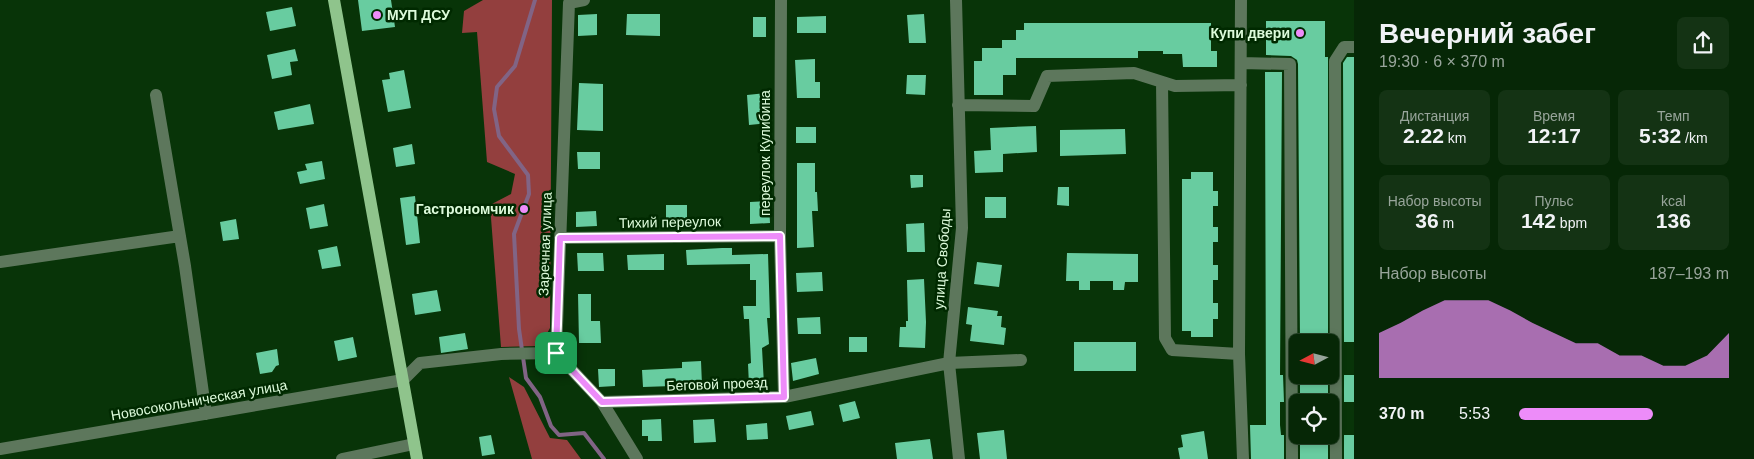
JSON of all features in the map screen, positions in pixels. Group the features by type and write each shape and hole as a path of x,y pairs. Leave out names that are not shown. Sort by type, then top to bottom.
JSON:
{"main road":[{"path":"334,0 417,459"}],"street":[{"path":"568,1 584,0"},
{"name":"переулок Кулибина","path":"781,0 780,236 784,397"},
{"name":"улица Свободы","path":"956,0 962,228 949,363 959,459"},
{"path":"1241,0 1239,354 1244,459"},
{"name":"Заречная улица","path":"556,353 568,1"},
{"path":"1333,334 1335,61 1344,47 1354,47"},
{"path":"1241,63 1290,64 1294,334"},
{"path":"958,105 1034,106 1047,76 1134,73 1175,86 1241,85"},
{"path":"1162,82 1165,338 1172,350 1239,354"},
{"path":"156,95 180,236 206,414"},
{"path":"0,262 180,236"},
{"name":"Тихий переулок","path":"560,238 780,236"},
{"path":"403,380 420,364 514,354 556,353 602,402 637,459"},
{"name":"Беговой проезд","path":"602,402 784,397 949,363 1021,360"},
{"name":"Новосокольническая улица","path":"0,449 403,380"},
{"path":"1292,459 1293,384"},
{"path":"1334,384 1336,459"},
{"path":"342,459 414,444"}],"shaded area":[{"path":"483,0 552,0 550,328 540,346 501,347 490,205 511,194 515,174 487,162 477,32 462,33 464,11"},
{"path":"509,377 524,387 550,438 567,440 581,459 532,459"}],"building":[{"name":"МУП ДСУ","path":"358,0 391,0 395,27 362,31"},
{"path":"292,7 296,26 270,31 266,12"},
{"path":"597,14 597,35 578,36 578,15"},
{"path":"627,14 660,14 660,36 626,35"},
{"path":"924,14 926,43 909,43 907,15"},
{"path":"826,16 826,33 797,33 797,17"},
{"path":"753,17 766,17 766,37 753,37"},
{"path":"1266,21 1325,21 1325,57 1328,57 1328,334 1300,334 1298,64 1297,60 1291,56 1266,55"},
{"path":"1024,23 1211,23 1211,51 1217,51 1217,67 1183,67 1182,54 1163,54 1163,51 1138,51 1138,58 1016,58 1016,75 1003,75 1003,95 974,95 974,61 982,61 982,48 1002,48 1002,40 1016,40 1016,30 1024,30"},
{"path":"295,49 298,61 290,62 292,75 272,79 267,55"},
{"path":"1347,57 1354,57 1354,342 1344,342 1343,63"},
{"path":"815,59 815,82 820,82 820,98 797,98 795,60"},
{"path":"404,70 411,108 388,112 382,80 390,79 389,73"},
{"path":"1265,72 1282,72 1280,375 1283,375 1284,402 1280,402 1280,425 1281,435 1284,435 1284,459 1251,459 1250,425 1266,425"},
{"path":"907,75 926,75 925,95 906,94"},
{"path":"579,83 603,84 603,131 577,130"},
{"path":"767,93 769,123 749,125 747,95"},
{"path":"310,104 314,124 278,130 274,112"},
{"path":"1036,126 1037,152 1003,154 1003,172 975,173 974,151 991,150 990,128"},
{"path":"796,127 816,127 816,143 796,143"},
{"path":"1125,129 1126,154 1060,156 1060,130"},
{"path":"412,144 415,164 396,167 393,148"},
{"path":"577,152 600,152 600,169 578,169"},
{"path":"322,161 325,179 300,184 297,172 307,170 305,164"},
{"path":"797,163 815,163 815,192 817,192 818,211 812,211 814,247 797,248"},
{"path":"1191,172 1213,172 1213,191 1218,191 1218,206 1213,206 1213,227 1218,227 1218,242 1213,242 1213,265 1218,265 1218,280 1213,280 1213,303 1218,303 1218,319 1213,319 1213,337 1191,337 1191,331 1182,331 1182,179 1191,179"},
{"path":"910,175 923,175 923,187 911,188"},
{"path":"1058,187 1069,187 1069,206 1057,205"},
{"path":"415,196 420,243 406,245 400,198"},
{"path":"985,197 1006,197 1006,218 985,218"},
{"path":"769,201 770,223 750,224 750,202"},
{"path":"324,204 328,226 310,229 306,208"},
{"path":"666,205 687,205 687,226 666,226"},
{"path":"596,211 597,226 576,227 576,212"},
{"path":"236,219 239,239 223,241 220,222"},
{"path":"924,223 925,252 907,252 906,224"},
{"path":"337,246 341,266 322,269 318,250"},
{"path":"732,248 732,255 768,254 770,318 767,318 769,344 762,348 764,385 749,385 748,364 751,363 749,319 744,319 743,306 756,306 756,280 750,280 750,264 687,265 686,250"},
{"path":"577,253 603,253 604,271 578,271"},
{"path":"1067,253 1138,254 1138,282 1125,282 1124,290 1113,290 1113,281 1090,281 1090,290 1079,290 1079,281 1066,281"},
{"path":"664,254 664,270 628,270 627,255"},
{"path":"977,262 1002,265 999,287 974,284"},
{"path":"822,272 823,291 797,292 796,273"},
{"path":"924,279 925,348 899,347 900,327 906,327 906,321 908,321 907,280"},
{"path":"437,290 441,311 415,315 412,294"},
{"path":"578,294 591,294 591,321 600,321 601,343 579,343"},
{"path":"968,307 998,311 997,316 1002,316 1001,327 1006,328 1004,345 970,341 972,325 966,324"},
{"path":"820,317 821,334 798,334 797,318"},
{"path":"465,333 468,349 441,353 439,337"},
{"path":"353,337 357,357 338,361 334,341"},
{"path":"849,337 867,337 867,352 849,352"},
{"path":"1074,342 1136,342 1136,371 1074,371"},
{"path":"277,349 279,365 272,372 260,374 256,353"},
{"path":"816,358 819,374 793,381 791,363"},
{"path":"701,361 702,385 643,387 642,370 682,368 682,362"},
{"path":"598,369 615,369 615,386 599,387"},
{"path":"1344,375 1354,375 1354,402 1344,402"},
{"path":"1300,384 1328,384 1328,394 1300,394"},
{"path":"855,401 860,418 843,422 839,405"},
{"path":"811,411 814,425 789,430 786,416"},
{"path":"661,419 662,441 648,441 648,436 642,436 642,420"},
{"path":"714,419 716,442 694,443 693,420"},
{"path":"767,423 768,439 747,440 746,425"},
{"path":"1004,430 1007,459 980,459 977,433"},
{"path":"1204,431 1208,459 1180,459 1178,448 1183,447 1181,435"},
{"path":"491,435 495,454 482,456 479,437"},
{"path":"1344,435 1354,435 1354,459 1344,459"},
{"path":"930,439 933,459 897,459 895,443"},
{"path":"1300,444 1328,444 1328,459 1300,459"}],"waterway":[{"path":"535,0 515,66 497,87 494,109 499,136 528,175 529,194 514,234 519,329 526,378 540,397 551,426 559,435 584,433 604,459"}],"place":[{"name":"МУП ДСУ","path":"377,15"},
{"name":"Купи двери","path":"1300,33"},
{"name":"Гастрономчик","path":"524,209"}],"route":[{"path":"780,236 784,397 602,402 556,353 560,238 780,236"}]}
